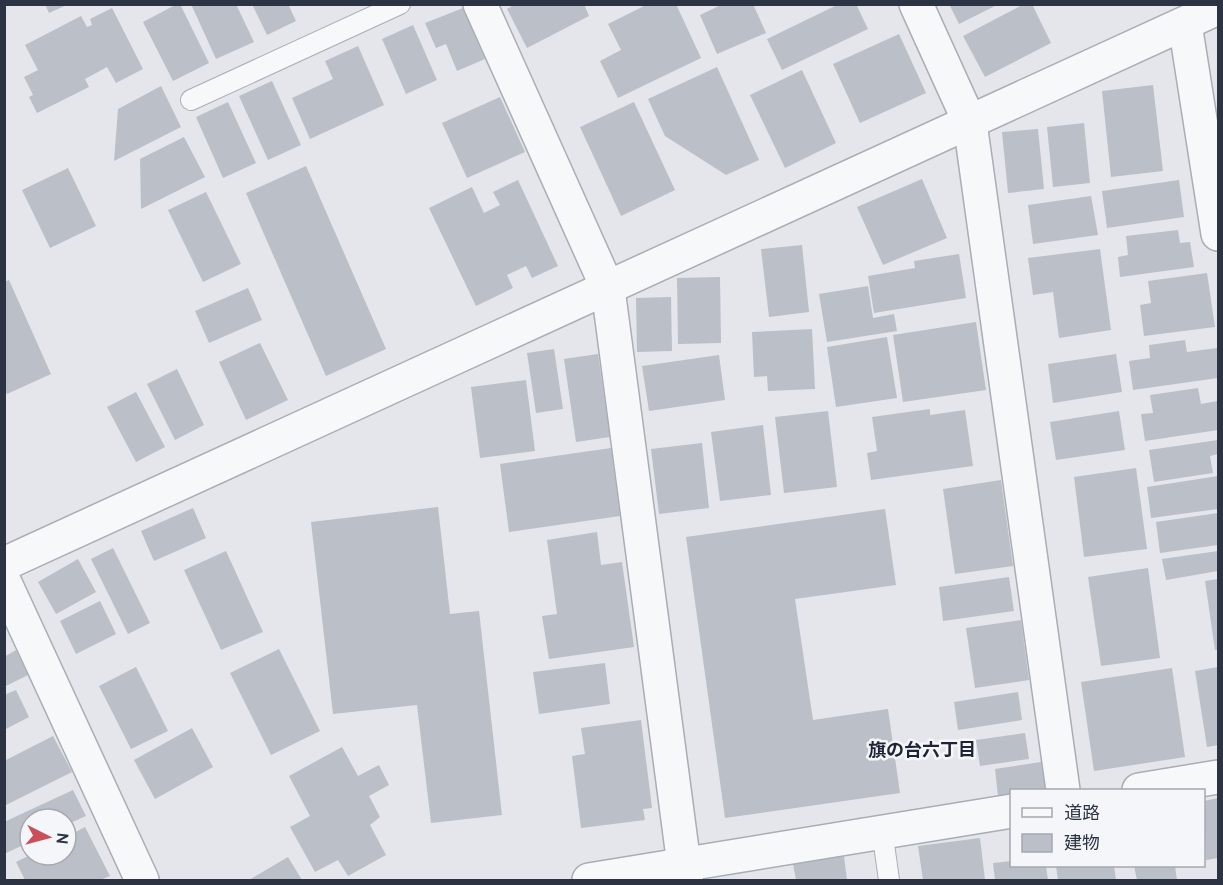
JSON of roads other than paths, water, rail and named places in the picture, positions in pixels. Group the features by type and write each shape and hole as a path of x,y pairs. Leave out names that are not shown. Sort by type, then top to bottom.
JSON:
{"street":[{"path":"480,4 608,289 685,873"},
{"path":"916,4 970,123 1063,789"},
{"path":"4,564 1218,8"},
{"path":"1185,24 1218,234"},
{"path":"4,581 142,880"},
{"path":"1144,789 1218,777"},
{"path":"589,880 685,873 882,830 1010,811"}],"lane":[{"path":"191,100 400,4"},
{"path":"882,830 889,880"}],"district":[{"name":"旗の台六丁目","path":"922,751"}]}
